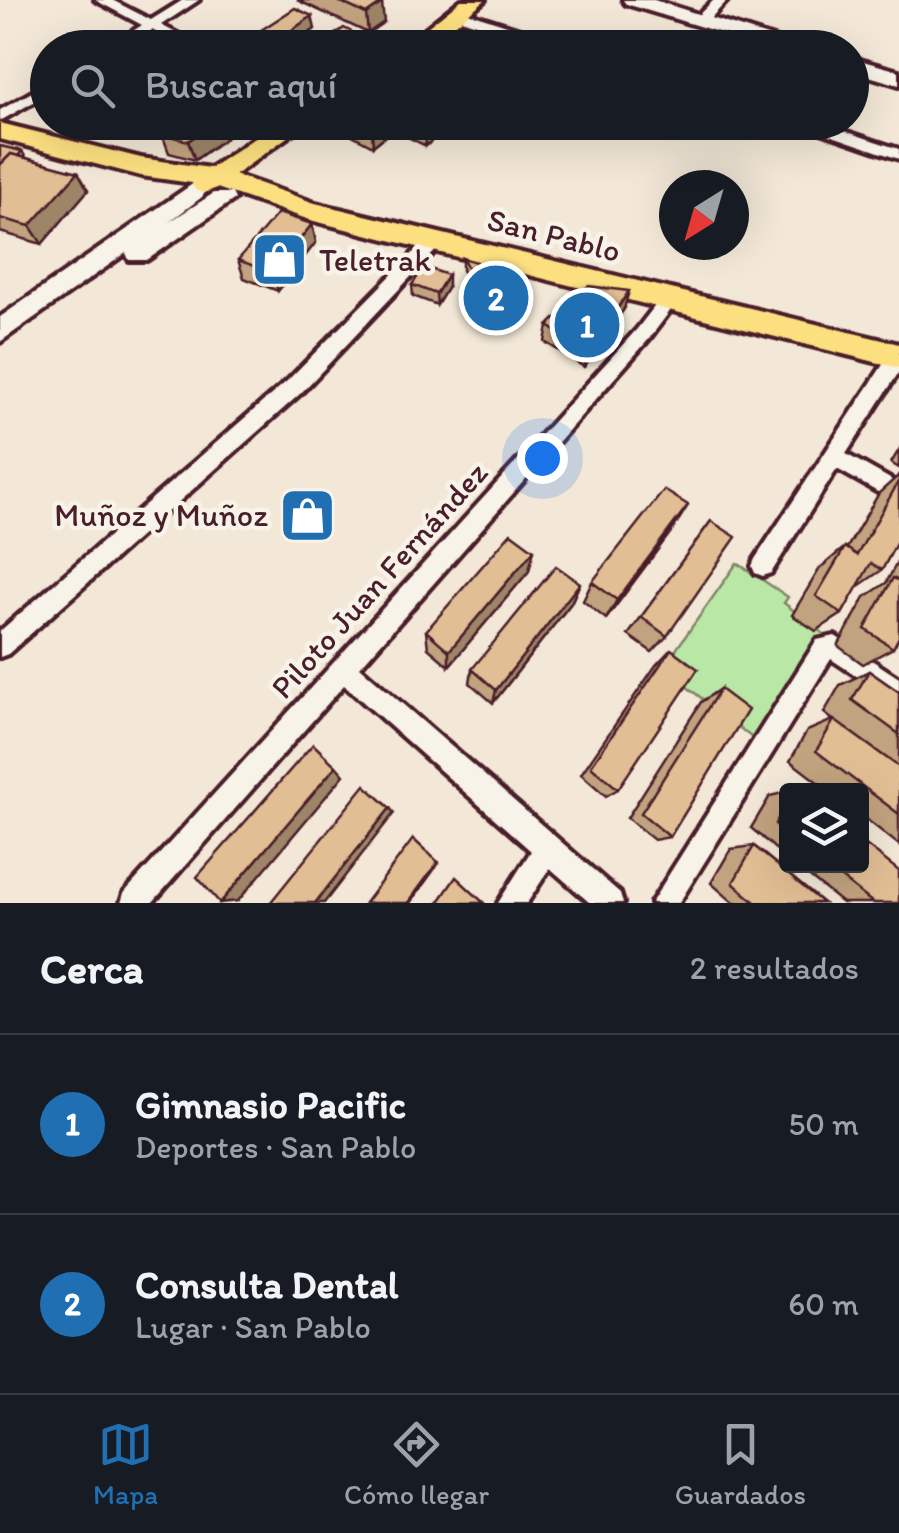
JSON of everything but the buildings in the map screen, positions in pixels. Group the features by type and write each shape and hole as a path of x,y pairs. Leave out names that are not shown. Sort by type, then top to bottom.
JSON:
{"main road":[{"path":"435,30 466,6"},
{"name":"San Pablo","path":"0,131 30,138"},
{"name":"San Pablo","path":"36,140 218,188 260,208 310,211 899,356"},
{"path":"218,188 275,140"},
{"path":"218,188 289,140"}],"street":[{"path":"102,0 162,30"},
{"path":"142,30 192,0"},
{"path":"633,0 736,30"},
{"path":"702,20 721,0"},
{"path":"466,6 523,30"},
{"path":"869,69 899,78"},
{"path":"0,116 30,98"},
{"path":"856,140 899,154"},
{"path":"2,328 67,286 164,239 218,188"},
{"path":"0,646 294,387 434,242"},
{"name":"Piloto Juan Fernández","path":"134,903 643,334 670,299"},
{"path":"763,566 899,356"},
{"path":"833,457 899,495"},
{"path":"664,903 825,648 835,647 899,691"},
{"path":"344,669 610,903"},
{"path":"510,903 548,848"}],"green space":[{"path":"737,563 788,597 784,603 824,634 756,741 663,668"}],"place":[{"name":"Teletrak","path":"280,260"},
{"name":"Consulta Dental","path":"496,298"},
{"name":"Gimnasio Pacific","path":"587,325"},
{"name":"Muñoz y Muñoz","path":"307,515"}]}
